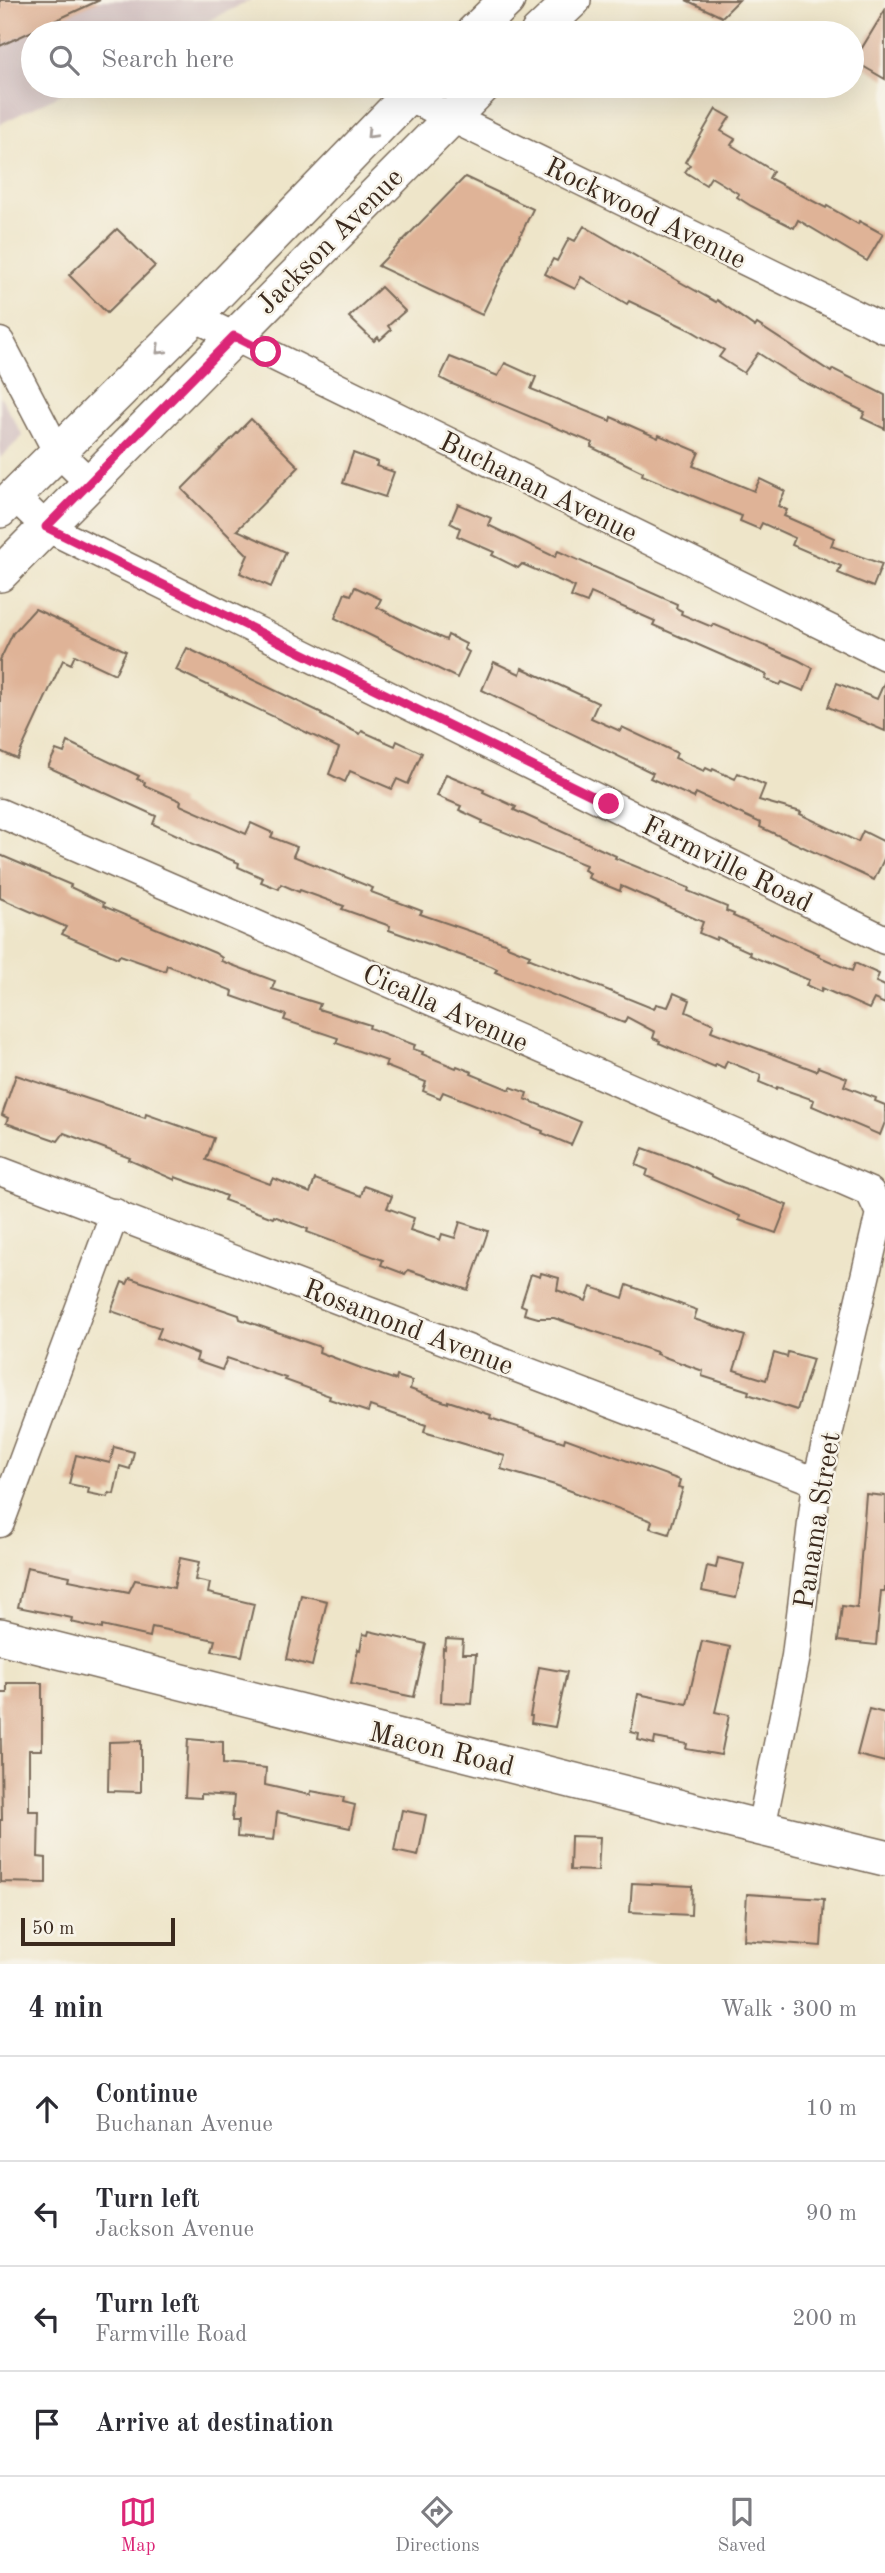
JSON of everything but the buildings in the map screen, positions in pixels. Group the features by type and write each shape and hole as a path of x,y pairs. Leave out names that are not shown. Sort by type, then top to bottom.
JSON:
{"main road":[{"path":"486,21 508,0"},
{"path":"551,21 573,0"},
{"name":"Jackson Avenue","path":"7,503 194,317 406,98"},
{"name":"Jackson Avenue","path":"0,574 470,98"},
{"name":"Macon Road","path":"0,1636 885,1858"}],"street":[{"name":"Rockwood Avenue","path":"423,98 450,117 885,329"},
{"name":"Buchanan Avenue","path":"194,317 885,656"},
{"path":"0,342 57,451 89,482"},
{"name":"Farmville Road","path":"7,503 46,527 885,940"},
{"name":"Cicalla Avenue","path":"0,813 870,1192 880,1213"},
{"name":"Rosamond Avenue","path":"0,1171 817,1482"},
{"path":"0,1523 115,1213"},
{"name":"Panama Street","path":"761,1828 796,1656 817,1482 880,1213"}],"shaded area":[{"path":"0,0 251,0 208,21 21,21 21,98 53,98 0,124"},
{"path":"0,395 23,436 0,458"}],"route":[{"path":"266,352 234,336 46,527 609,804"}]}
